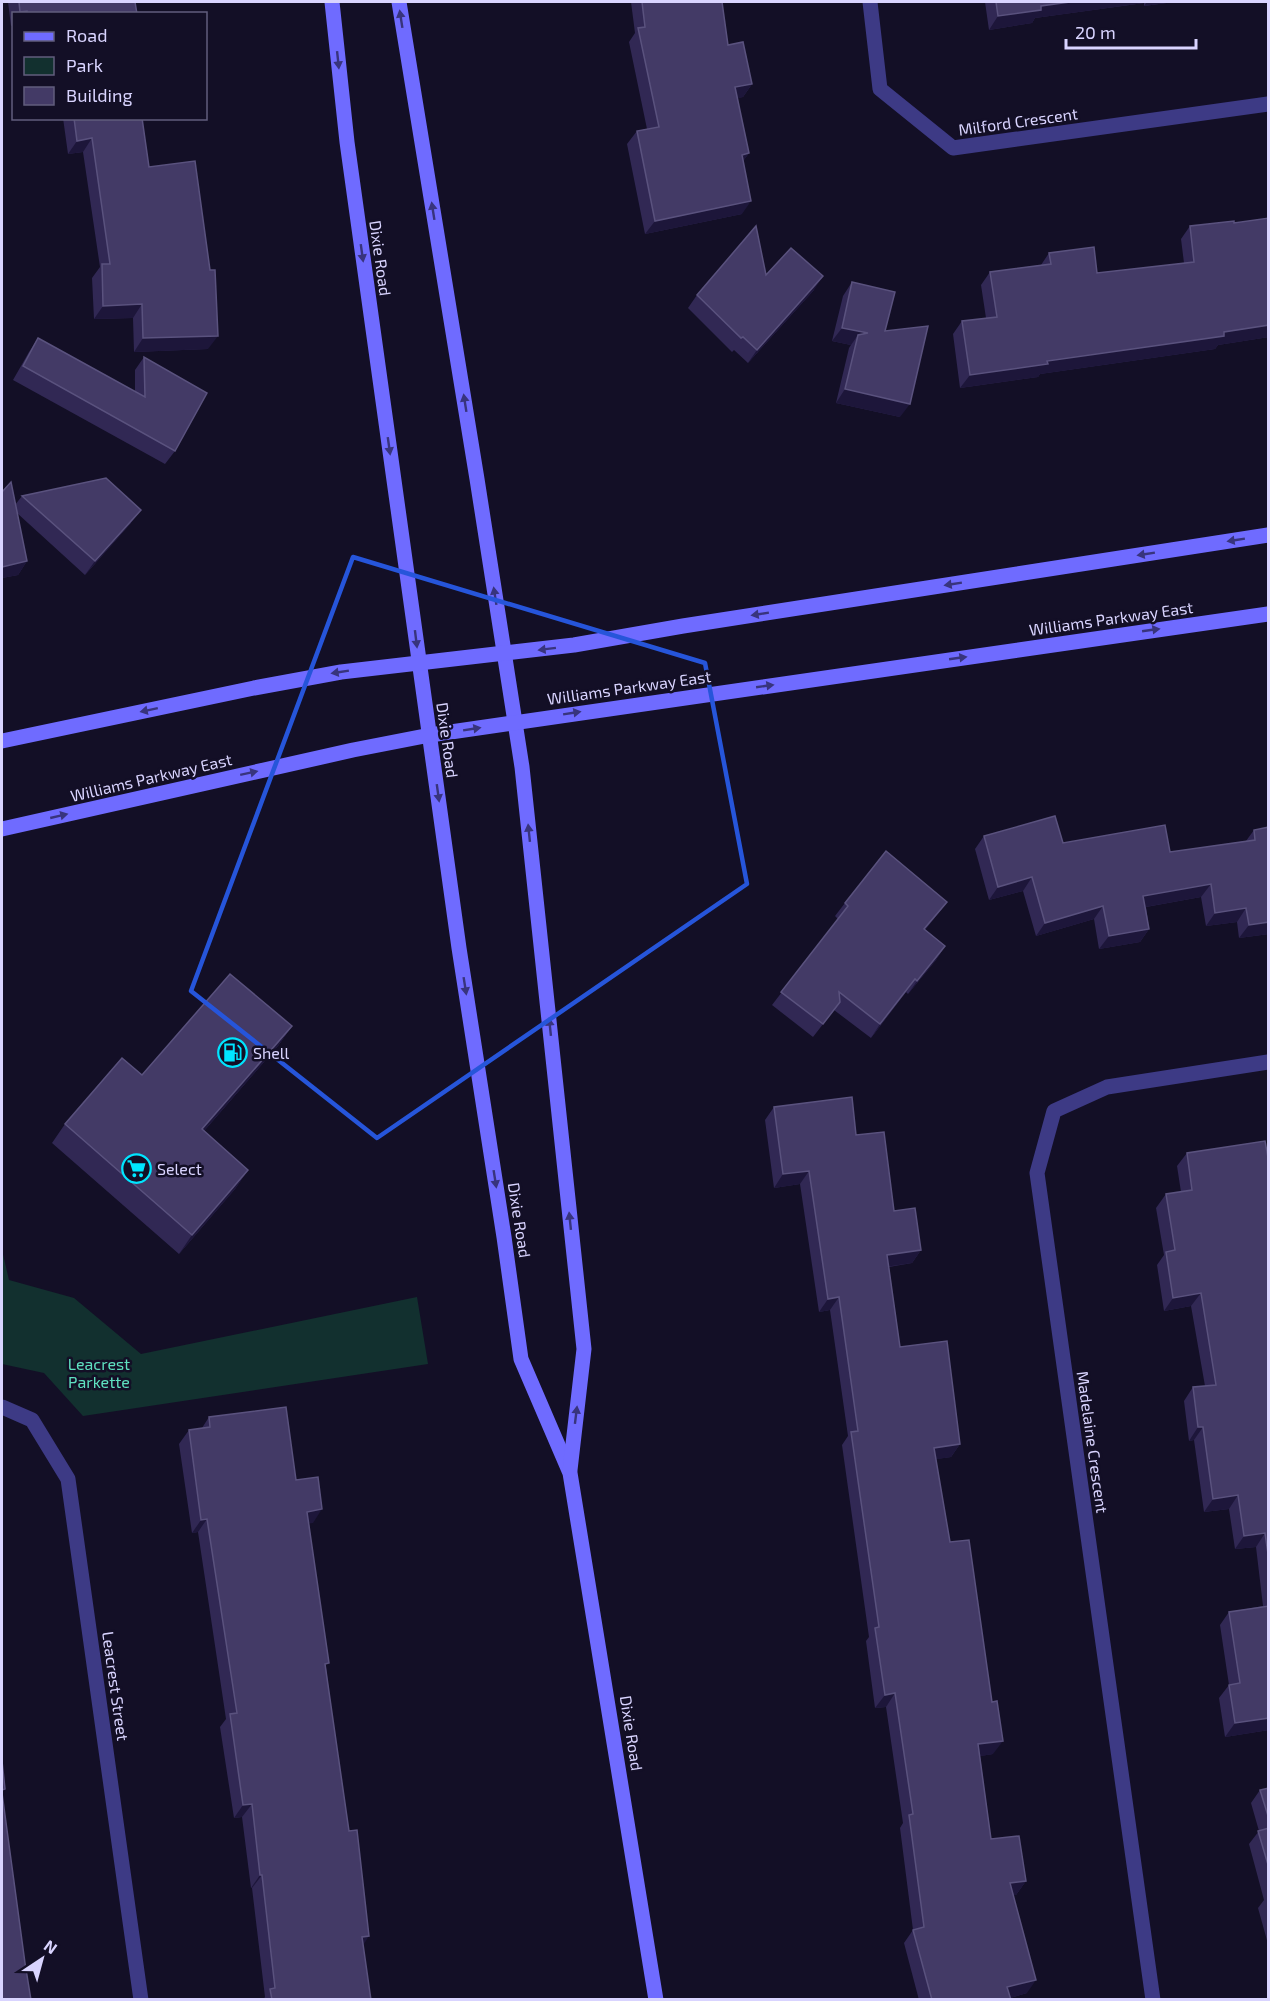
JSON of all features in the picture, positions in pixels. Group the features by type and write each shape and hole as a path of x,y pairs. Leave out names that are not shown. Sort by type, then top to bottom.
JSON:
{"main road":[{"name":"Dixie Road","path":"332,2 347,142 419,662 459,948 521,1359 570,1473 656,2000"},
{"name":"Dixie Road","path":"399,2 474,455 522,767 584,1348 570,1473"},
{"path":"2,741 341,672 574,645 1269,534"},
{"name":"Williams Parkway East","path":"2,829 430,735 1269,614"}],"street":[{"name":"Milford Crescent","path":"870,2 880,89 953,148 1269,104"},
{"name":"Madelaine Crescent","path":"1154,2000 1037,1173 1054,1111 1107,1087 1269,1062"},
{"name":"Leacrest Street","path":"2,1407 32,1420 68,1479 141,2000"}],"highlighted area":[{"path":"353,557 705,663 747,884 377,1138 191,991"}],"green space":[{"name":"Leacrest Parkette","path":"2,1250 9,1280 74,1298 141,1354 417,1297 428,1364 83,1416 44,1373 2,1364"}],"building":[{"path":"19,2 135,2 137,12 27,11 20,12"},
{"path":"642,2 722,2 728,45 743,42 752,84 735,87 749,153 742,155 751,201 655,221 637,131 659,127 638,28 645,27"},
{"path":"996,2 1070,2 1041,6 1041,10 998,16"},
{"path":"74,120 142,120 149,167 195,161 210,270 215,270 218,336 143,338 142,304 103,306 102,264 110,264 92,138 77,141"},
{"path":"1269,218 1269,325 1224,332 1224,336 1047,361 1048,364 970,375 962,321 997,317 990,272 1051,264 1049,253 1094,247 1097,273 1194,262 1190,226"},
{"path":"756,226 766,275 791,248 823,276 757,350 743,337 741,338 697,295"},
{"path":"852,282 895,292 885,331 928,326 910,404 845,389 858,335 868,333 842,328"},
{"path":"38,338 145,397 144,357 207,393 175,451 23,366"},
{"path":"106,478 141,510 95,561 22,496"},
{"path":"11,482 27,561 2,567 2,492"},
{"path":"1055,816 1063,843 1165,825 1170,852 1255,840 1254,830 1269,827 1269,922 1249,925 1246,908 1215,913 1211,884 1143,896 1149,929 1109,936 1103,906 1045,923 1032,877 998,887 984,836"},
{"path":"886,851 947,902 924,929 945,946 917,981 915,979 880,1024 839,992 840,1002 823,1024 781,992 848,906 845,903"},
{"path":"230,974 292,1026 202,1129 248,1170 192,1235 65,1124 122,1058 142,1075"},
{"path":"852,1097 856,1135 884,1132 894,1211 915,1208 921,1250 887,1255 900,1347 947,1341 960,1444 934,1448 950,1542 969,1540 992,1702 997,1701 1003,1741 978,1744 991,1839 1019,1836 1026,1881 1010,1883 1036,1980 1007,1987 1011,2000 932,2000 913,1930 924,1927 909,1815 913,1814 895,1693 885,1695 875,1628 879,1627 851,1432 858,1431 839,1297 828,1299 809,1171 783,1174 774,1107"},
{"path":"1265,1141 1269,1163 1269,1561 1265,1533 1244,1536 1238,1495 1213,1499 1203,1427 1198,1427 1193,1387 1216,1385 1201,1293 1173,1298 1166,1252 1175,1250 1166,1194 1192,1190 1187,1153"},
{"path":"286,1407 296,1480 318,1477 322,1509 307,1512 329,1663 325,1664 349,1831 357,1830 369,1936 362,1937 371,2000 272,2000 270,1989 275,1988 252,1804 243,1805 230,1714 237,1713 207,1519 201,1520 189,1430 210,1427 209,1417"},
{"path":"1269,1606 1269,1718 1235,1723 1229,1685 1240,1683 1229,1612"},
{"path":"2,1761 5,1789 2,1790"},
{"path":"1269,1788 1269,1819 1260,1790"},
{"path":"2,1793 25,1963 31,2000 2,2000"},
{"path":"1269,1828 1269,1868 1258,1831"}],"place":[{"name":"Shell","path":"232,1052"},
{"name":"Select","path":"136,1168"}]}
